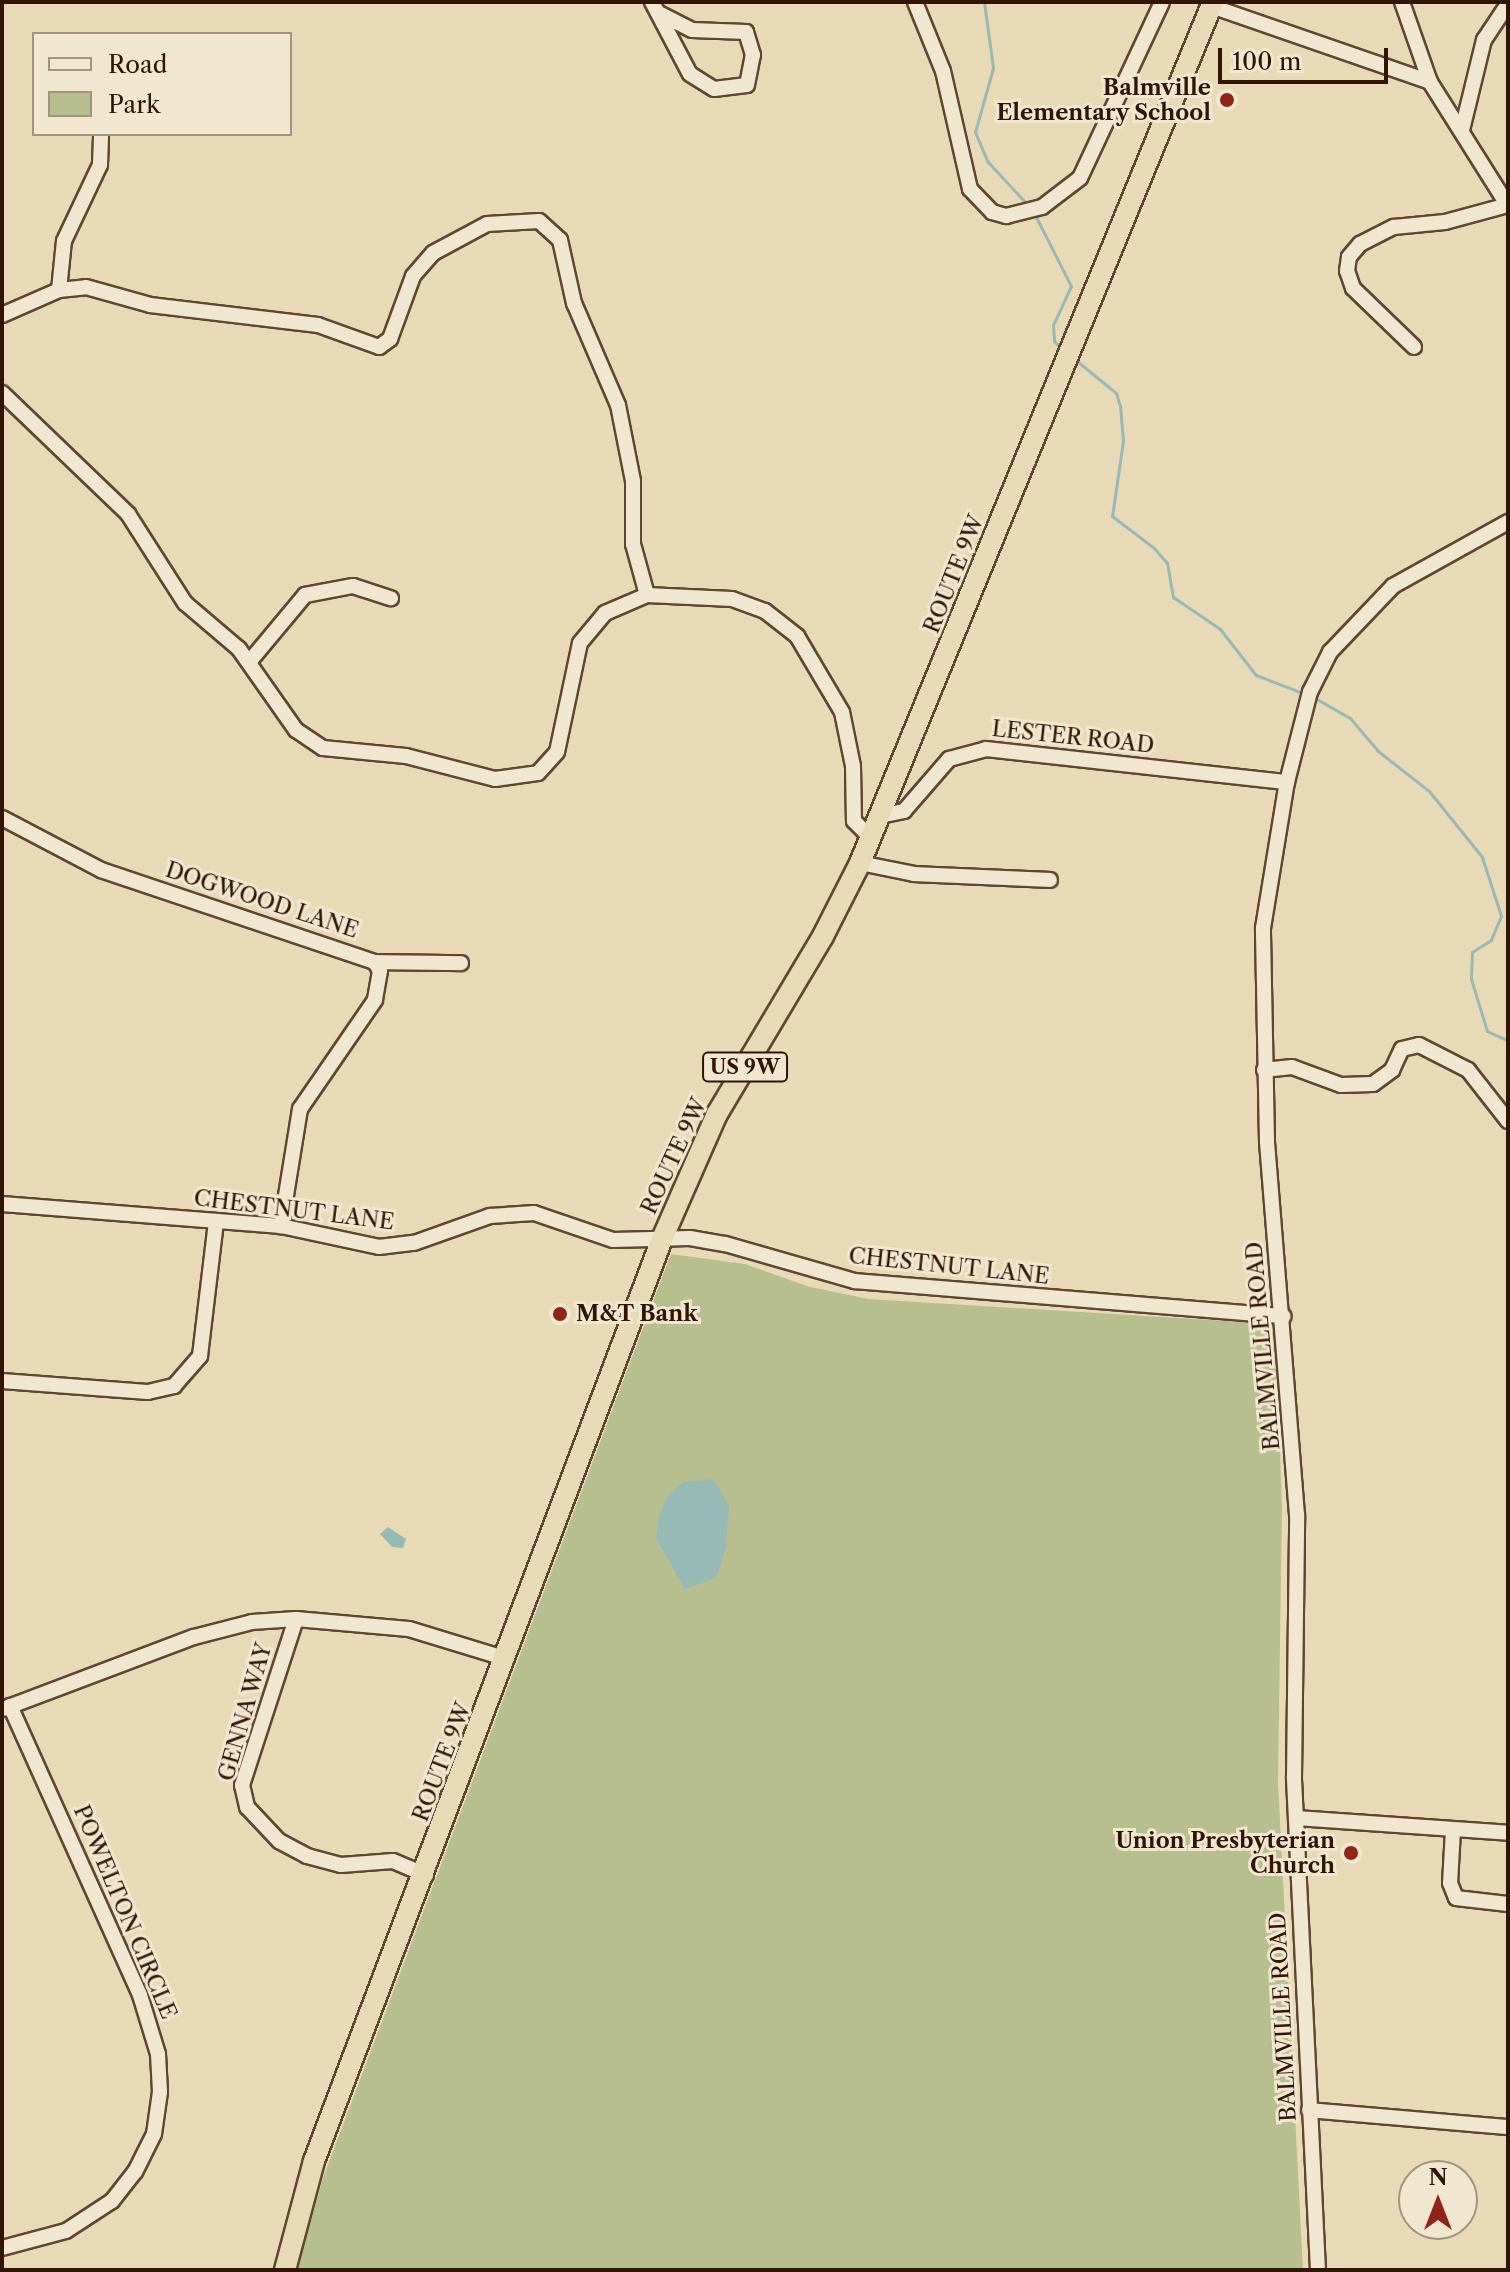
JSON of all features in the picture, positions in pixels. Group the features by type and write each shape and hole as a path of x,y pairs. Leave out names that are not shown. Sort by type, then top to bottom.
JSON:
{"highway":[{"name":"ROUTE 9W","path":"285,2270 302,2198 341,2089 426,1875 662,1239 717,1114 823,936 860,863 1212,4"}],"street":[{"path":"915,2 943,71 970,189 992,212 1006,216 1042,207 1080,178 1162,2"},
{"path":"1402,2 1430,82 1508,205 1445,222 1394,227 1360,244 1349,257 1347,271 1353,288 1414,347"},
{"path":"1212,4 1430,82"},
{"path":"1462,130 1484,40 1508,4"},
{"path":"655,7 692,30 746,32 753,55 747,85 733,90 702,84 673,49 655,7"},
{"path":"59,290 68,231 100,165 101,136"},
{"path":"2,315 59,290 86,287 150,305 318,325 379,347 390,339 413,276 433,253 487,224 539,221 560,240 574,303 618,405 633,481 633,544 647,595"},
{"path":"2,393 128,514 185,603 250,661 296,730 323,748 423,759 495,779 526,778 551,765 557,752 573,661 590,627 605,613 647,595 732,599 765,611 797,636 842,712 853,766 854,821 870,837"},
{"name":"BALMVILLE ROAD","path":"1318,2270 1296,1818 1297,1515 1264,1070 1263,928 1287,782 1308,697 1342,636 1383,594 1508,522"},
{"path":"250,661 305,595 353,586 391,598"},
{"name":"LESTER ROAD","path":"880,816 904,811 949,759 986,749 1287,782"},
{"name":"DOGWOOD LANE","path":"2,818 101,870 375,962 380,971 375,1000 300,1109 281,1226"},
{"path":"860,863 914,874 1050,880"},
{"path":"375,962 461,963"},
{"path":"1264,1070 1292,1067 1341,1085 1373,1084 1392,1070 1402,1049 1419,1045 1468,1070 1508,1121"},
{"name":"CHESTNUT LANE","path":"2,1204 281,1226 351,1243 395,1246 490,1216 522,1212 613,1240 662,1239 725,1244 855,1281 1284,1316"},
{"path":"2,1381 148,1392 181,1381 200,1356 216,1221"},
{"path":"6,1708 194,1637 252,1622 296,1619 409,1629 507,1659"},
{"name":"GENNA WAY","path":"296,1619 242,1785 247,1807 279,1841 307,1856 341,1865 393,1861 426,1875"},
{"name":"POWELTON CIRCLE","path":"2,2248 66,2231 112,2201 135,2172 154,2134 160,2083 158,2054 140,1995 6,1708"},
{"path":"1296,1818 1508,1833"},
{"path":"1453,1830 1450,1883 1456,1898 1508,1904"},
{"path":"1309,2110 1508,2127"}],"green space":[{"path":"671,1254 745,1264 810,1287 869,1299 1275,1324 1282,1505 1278,1782 1303,2270 297,2270 323,2178"}],"water":[{"path":"713,1479 729,1505 726,1548 716,1578 685,1589 656,1539 659,1517 668,1495 683,1482"},
{"path":"388,1527 406,1539 403,1548 392,1547 380,1534"}],"waterway":[{"path":"984,2 993,68 975,132 988,162 1025,202"},
{"path":"1035,215 1071,286 1053,325 1054,341 1060,347"},
{"path":"1077,361 1116,393 1120,406 1123,441 1112,516 1154,548 1167,563 1173,597 1220,629 1256,675 1305,694"},
{"path":"1313,697 1350,718 1378,751 1429,791 1482,857 1501,916 1491,940 1472,952 1471,979 1487,1031 1508,1041"}],"place":[{"name":"Balmville Elementary School","path":"1227,100"},
{"name":"M&T Bank","path":"560,1314"},
{"name":"Union Presbyterian Church","path":"1351,1853"}]}
